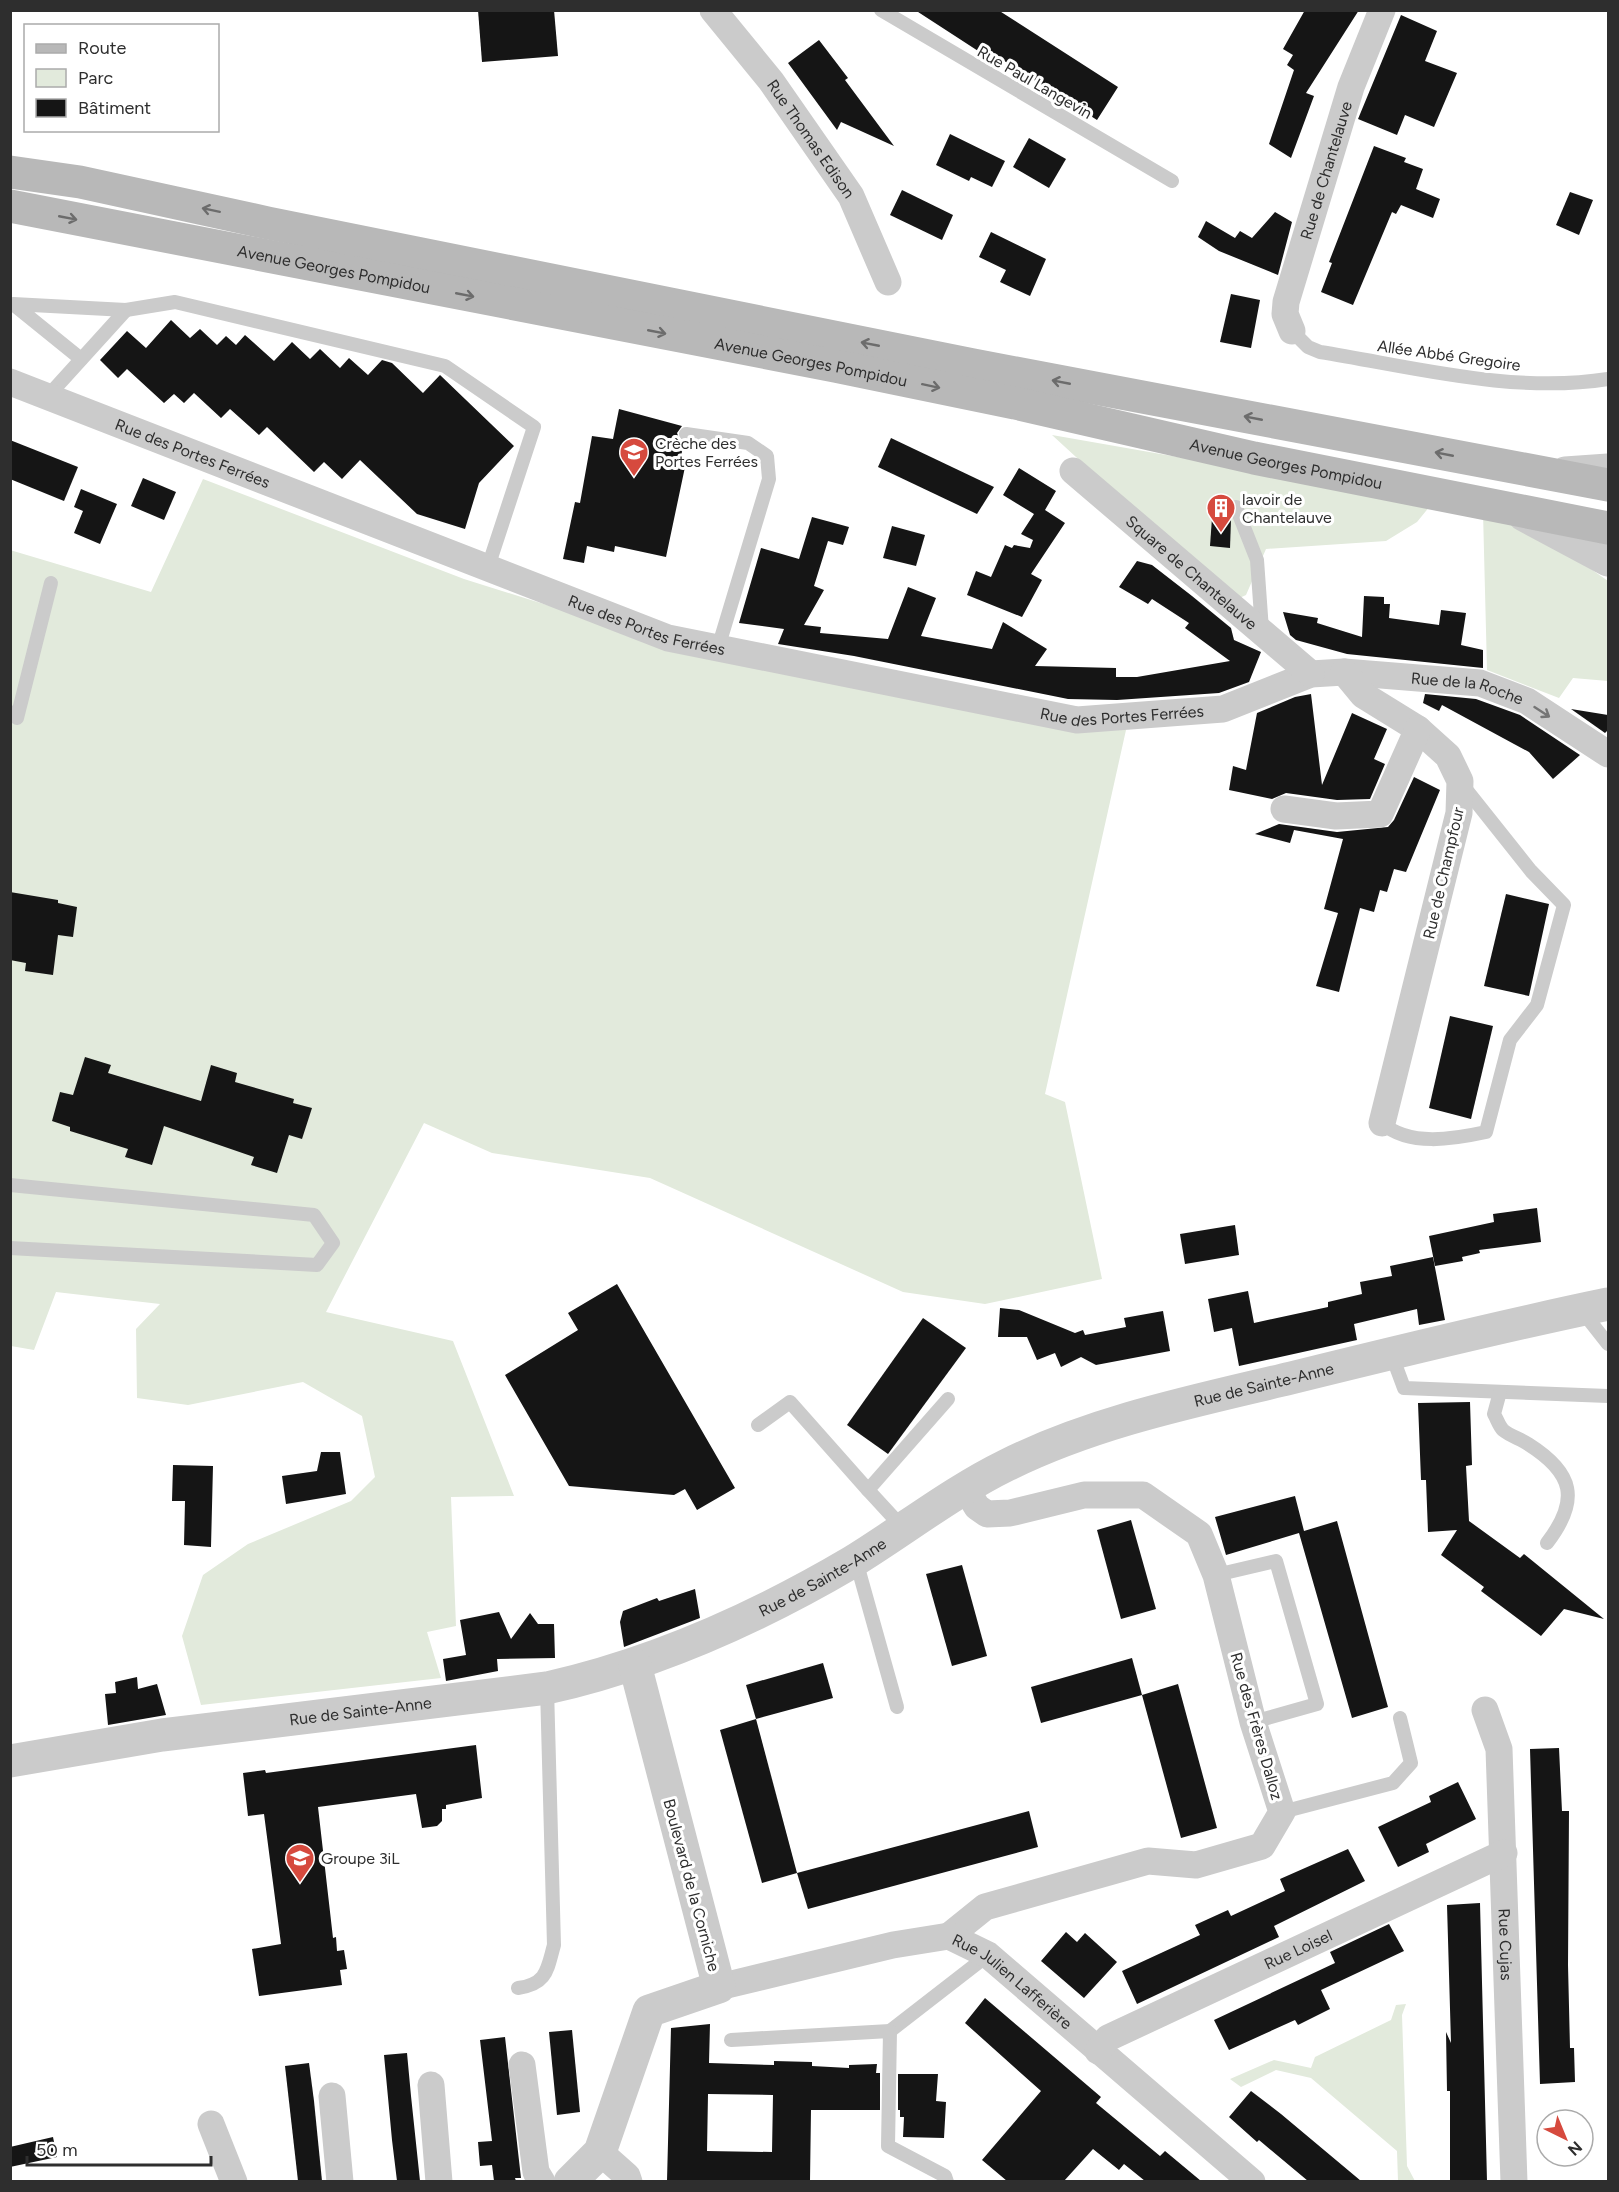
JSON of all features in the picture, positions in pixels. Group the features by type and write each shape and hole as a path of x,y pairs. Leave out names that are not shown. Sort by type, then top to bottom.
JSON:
{"main road":[{"name":"Avenue Georges Pompidou","path":"10,172 80,182 268,223 973,365 1608,485"},
{"name":"Avenue Georges Pompidou","path":"10,206 846,368 1015,403 1254,458 1608,528"}],"street":[{"name":"Rue Thomas Edison","path":"713,10 771,81 851,196 888,282"},
{"name":"Rue de Chantelauve","path":"1292,331 1285,314 1286,302 1351,87 1382,10"},
{"name":"Rue des Portes Ferrées","path":"10,382 668,639 1077,720 1223,709 1311,674"},
{"path":"1541,472 1608,467"},
{"name":"Square de Chantelauve","path":"1074,471 1311,674"},
{"path":"1514,510 1608,560"},
{"name":"Rue de la Roche","path":"1311,674 1344,672 1480,683 1527,702 1608,754"},
{"name":"Rue de Champfour","path":"1344,672 1363,695 1418,729 1449,756 1460,781 1459,813 1382,1123"},
{"path":"1284,809 1335,816 1380,814 1418,729"},
{"name":"Rue de Sainte-Anne","path":"10,1761 162,1735 547,1689 635,1665 748,1618 853,1561 902,1527 1006,1465 1084,1432 1170,1407 1391,1353 1595,1307"},
{"name":"Rue des Frères Dalloz","path":"948,1936 985,1907 1148,1861 1196,1865 1262,1846 1282,1812 1253,1722 1216,1575 1199,1534 1143,1495 1084,1495 1010,1513 987,1514 977,1507 966,1489"},
{"name":"Boulevard de la Corniche","path":"570,2181 600,2152 649,2011 719,1987 635,1665"},
{"name":"Rue Cujas","path":"1485,1710 1498,1749 1504,1853 1514,2181"},
{"name":"Rue Loisel","path":"1098,2051 1108,2038 1504,1853"},
{"name":"Rue Julien Lafferière","path":"719,1987 893,1945 948,1936 988,1955 1252,2181"},
{"path":"522,2065 536,2172 542,2181"},
{"path":"431,2085 439,2181"},
{"path":"333,2096 340,2181"},
{"path":"211,2124 234,2181"},
{"path":"600,2152 627,2176 629,2181"}],"lane":[{"name":"Rue Paul Langevin","path":"881,10 1172,181"},
{"path":"81,359 13,304 126,310 175,302 445,366 534,427 488,567"},
{"path":"48,396 126,310"},
{"name":"Allée Abbé Gregoire","path":"1292,331 1308,347 1320,352 1507,382 1574,384 1608,379"},
{"path":"686,434 748,443 767,456 769,479 718,648"},
{"path":"1236,507 1257,560 1262,632"},
{"path":"10,712 17,718 51,583"},
{"path":"1382,1123 1393,1132 1446,1140 1486,1132 1510,1040 1537,1005 1564,904 1532,871 1460,781"},
{"path":"10,1185 315,1215 333,1243 317,1265 10,1248"},
{"path":"1595,1307 1608,1344"},
{"path":"1391,1353 1404,1388 1608,1396"},
{"path":"1500,1392 1494,1414 1503,1430 1529,1444 1558,1466 1567,1482 1568,1507 1559,1527 1547,1543"},
{"path":"868,1490 948,1399"},
{"path":"758,1425 790,1402 902,1527"},
{"path":"853,1561 860,1575 897,1707"},
{"path":"1216,1575 1276,1561 1317,1704 1253,1722"},
{"path":"518,1988 533,1986 546,1973 554,1945 547,1689"},
{"path":"1282,1812 1394,1783 1412,1763 1400,1718"},
{"path":"730,2040 890,2031 988,1955"},
{"path":"890,2031 888,2145 945,2176 947,2181"}],"green space":[{"path":"1052,435 1350,487 1430,506 1417,522 1386,541 1266,549 1246,595 1233,601"},
{"path":"203,479 464,579 728,662 1064,727 1126,730 1045,1094 1065,1102 1102,1279 985,1304 903,1292 650,1178 492,1153 424,1123 326,1312 453,1341 514,1496 451,1497 456,1626 427,1632 441,1678 201,1705 182,1636 203,1575 248,1544 351,1501 375,1477 362,1416 303,1382 188,1405 137,1398 136,1329 160,1304 56,1292 34,1350 11,1346 10,550 151,592"},
{"path":"1483,512 1544,536 1608,581 1608,681 1573,678 1559,698 1487,670"},
{"path":"1406,2004 1402,2015 1407,2166 1415,2181 1398,2181 1397,2151 1311,2078 1276,2070 1241,2087 1230,2079 1274,2060 1311,2068 1315,2057 1391,2020 1396,2005"}],"building":[{"path":"478,10 554,10 558,56 482,62"},
{"path":"915,10 998,10 1118,87 1097,120 995,55 992,60"},
{"path":"1305,10 1359,10 1306,93 1314,96 1291,158 1269,144 1294,70 1287,65 1293,55 1283,49"},
{"path":"1401,15 1437,31 1425,61 1457,73 1434,127 1405,115 1397,135 1358,119"},
{"path":"819,40 848,78 845,80 894,146 841,122 837,130 788,63"},
{"path":"950,134 1005,161 992,187 971,177 969,181 936,165"},
{"path":"1029,138 1066,159 1049,188 1013,167"},
{"path":"1374,146 1406,158 1404,162 1423,169 1416,189 1440,199 1433,218 1401,205 1396,214 1392,212 1353,305 1321,292 1332,263 1329,262"},
{"path":"902,190 953,215 942,240 890,215"},
{"path":"1570,192 1593,200 1579,235 1556,225"},
{"path":"1275,212 1292,222 1278,275 1219,251 1198,237 1206,221 1235,238 1240,231 1252,238"},
{"path":"991,232 1046,259 1030,296 1000,282 1006,270 979,257"},
{"path":"1231,294 1260,300 1251,348 1220,342"},
{"path":"171,320 190,338 200,329 217,345 226,336 236,345 245,335 274,361 292,342 310,359 320,349 340,368 349,358 368,375 382,360 392,363 423,393 440,375 514,446 479,483 465,529 417,514 360,460 342,479 324,462 314,472 267,427 259,435 230,409 221,418 194,393 184,403 174,394 164,403 127,369 118,378 100,360 127,331 146,348"},
{"name":"Crèche des Portes Ferrées","path":"619,409 682,426 677,433 680,441 684,443 679,465 685,467 666,557 615,546 614,552 587,546 584,563 563,559 575,502 580,503 592,436 613,439"},
{"path":"891,438 994,487 977,514 878,467"},
{"path":"10,440 78,467 64,501 10,479"},
{"path":"1019,468 1056,491 1045,510 1065,523 1031,574 1042,580 1022,617 967,595 976,571 991,577 1005,545 1012,548 1014,545 1030,548 1033,540 1021,534 1034,514 1003,495"},
{"path":"143,478 176,492 164,520 131,506"},
{"path":"81,489 117,504 100,544 74,533 83,511 74,507"},
{"path":"812,517 849,527 843,545 828,541 814,586 824,590 804,625 821,627 820,633 888,639 908,587 936,598 921,636 992,649 1003,622 1047,649 1035,666 1116,668 1116,677 1137,677 1230,661 1185,628 1189,623 1152,599 1148,604 1119,587 1137,561 1152,565 1192,596 1231,628 1234,640 1261,652 1249,682 1219,693 1117,700 1068,699 854,656 778,644 784,629 739,623 761,548 799,559"},
{"name":"lavoir de Chantelauve","path":"1212,518 1231,520 1230,548 1210,546"},
{"path":"892,526 925,535 916,566 883,558"},
{"path":"1364,596 1384,597 1384,604 1390,604 1389,618 1439,625 1441,610 1466,613 1461,645 1483,650 1483,668 1347,654 1296,640 1290,635 1283,612 1318,618 1317,623 1362,637"},
{"path":"1311,694 1322,785 1352,713 1387,729 1374,759 1385,764 1370,799 1337,800 1286,793 1272,799 1229,790 1233,766 1246,770 1257,713 1295,697"},
{"path":"1425,694 1476,699 1520,715 1580,755 1553,779 1529,752 1442,705 1439,711 1423,703"},
{"path":"1571,709 1608,715 1608,730 1605,733"},
{"path":"1414,777 1440,790 1406,872 1394,869 1387,892 1380,890 1374,912 1360,908 1339,992 1316,986 1338,913 1324,909 1343,839 1294,830 1290,843 1255,834 1279,824 1337,832 1388,827 1394,820"},
{"path":"10,892 58,900 58,903 77,907 73,937 58,935 53,975 25,971 26,963 10,960"},
{"path":"1506,894 1549,904 1529,996 1484,986"},
{"path":"1450,1016 1493,1026 1471,1119 1429,1108"},
{"path":"85,1057 111,1065 108,1073 201,1101 211,1065 237,1073 235,1082 294,1099 293,1103 312,1108 302,1139 289,1135 277,1173 251,1165 254,1157 164,1126 152,1165 125,1157 128,1149 70,1131 70,1127 52,1121 60,1092 73,1095"},
{"path":"1537,1208 1541,1242 1479,1250 1480,1253 1462,1257 1463,1261 1435,1266 1429,1236 1494,1222 1493,1214"},
{"path":"1235,1225 1239,1255 1185,1264 1180,1234"},
{"path":"1433,1257 1445,1320 1419,1325 1417,1309 1354,1324 1357,1340 1239,1366 1232,1328 1214,1332 1208,1299 1248,1291 1254,1323 1328,1307 1328,1302 1362,1294 1360,1282 1392,1276 1390,1266"},
{"path":"617,1284 735,1488 697,1510 685,1489 674,1495 569,1486 505,1375 578,1330 568,1313"},
{"path":"1000,1308 1019,1310 1075,1333 1083,1330 1085,1335 1126,1327 1124,1318 1163,1311 1170,1351 1096,1365 1081,1357 1061,1367 1055,1353 1037,1360 1027,1337 998,1337"},
{"path":"923,1318 966,1348 888,1454 847,1425"},
{"path":"1470,1402 1472,1465 1466,1466 1469,1521 1520,1558 1524,1554 1604,1619 1564,1609 1541,1636 1481,1591 1484,1587 1441,1555 1457,1530 1428,1532 1426,1480 1421,1480 1418,1403"},
{"path":"321,1452 340,1452 346,1494 286,1504 282,1476 317,1471"},
{"path":"173,1465 213,1466 211,1547 184,1545 185,1501 172,1501"},
{"path":"1295,1496 1304,1531 1337,1521 1388,1707 1352,1718 1299,1533 1226,1555 1215,1517"},
{"path":"1131,1520 1156,1609 1121,1619 1097,1530"},
{"path":"962,1565 987,1656 952,1666 926,1574"},
{"path":"695,1589 700,1618 624,1647 620,1622 623,1611 657,1598 659,1601"},
{"path":"499,1612 511,1639 530,1613 538,1624 554,1624 555,1658 497,1659 498,1671 446,1681 443,1659 466,1655 460,1620"},
{"path":"1132,1658 1142,1695 1041,1723 1031,1687"},
{"path":"823,1663 833,1698 756,1719 746,1685"},
{"path":"137,1677 138,1689 157,1684 166,1715 108,1725 105,1694 116,1693 115,1682"},
{"path":"1178,1684 1217,1828 1181,1838 1142,1695"},
{"path":"756,1719 797,1873 762,1883 720,1730"},
{"name":"Groupe 3iL","path":"476,1745 482,1798 446,1805 446,1809 442,1809 442,1821 437,1826 422,1828 416,1794 318,1807 333,1938 336,1937 337,1951 344,1950 347,1969 340,1970 342,1985 259,1996 252,1949 281,1944 264,1814 248,1816 243,1773 265,1770 266,1773"},
{"path":"1559,1748 1562,1811 1569,1811 1568,1965 1570,2048 1574,2048 1575,2082 1540,2084 1530,1749"},
{"path":"1458,1782 1476,1819 1426,1844 1429,1852 1398,1867 1378,1827 1431,1802 1429,1796"},
{"path":"1029,1811 1038,1847 808,1909 797,1873"},
{"path":"1348,1849 1365,1881 1274,1926 1279,1937 1137,2004 1122,1971 1200,1935 1195,1925 1228,1910 1231,1916 1285,1891 1280,1879"},
{"path":"1480,1903 1487,2181 1450,2181 1450,2091 1447,2091 1446,2032 1451,2043 1447,1905"},
{"path":"1389,1924 1404,1951 1321,1990 1330,2009 1298,2025 1295,2020 1229,2050 1214,2020 1335,1963 1330,1952"},
{"path":"1066,1932 1077,1942 1085,1933 1117,1962 1084,1998 1041,1961"},
{"path":"985,1998 1101,2097 1096,2103 1160,2156 1165,2151 1201,2181 1145,2181 1124,2164 1119,2170 1093,2149 1064,2181 1007,2181 982,2160 1041,2091 965,2023"},
{"path":"710,2024 709,2063 774,2065 774,2061 812,2062 812,2066 849,2068 849,2065 877,2064 876,2073 880,2073 880,2110 811,2110 810,2181 667,2181 671,2028","holes":["708,2094 773,2095 772,2152 707,2151"]},
{"path":"572,2030 580,2112 557,2115 549,2032"},
{"path":"505,2037 521,2178 515,2178 516,2181 494,2181 492,2165 480,2166 478,2142 492,2141 480,2040"},
{"path":"407,2053 420,2181 397,2181 392,2140 384,2055"},
{"path":"309,2063 322,2181 298,2181 285,2066"},
{"path":"898,2074 938,2074 936,2101 946,2102 944,2138 903,2137 904,2117 900,2117 900,2110 898,2110"},
{"path":"1251,2091 1361,2181 1308,2181 1259,2140 1257,2142 1229,2117"},
{"path":"53,2137 57,2157 10,2167 10,2147"}],"place":[{"name":"Crèche des Portes Ferrées","path":"634,478"},
{"name":"lavoir de Chantelauve","path":"1221,534"},
{"name":"Groupe 3iL","path":"300,1884"}]}
